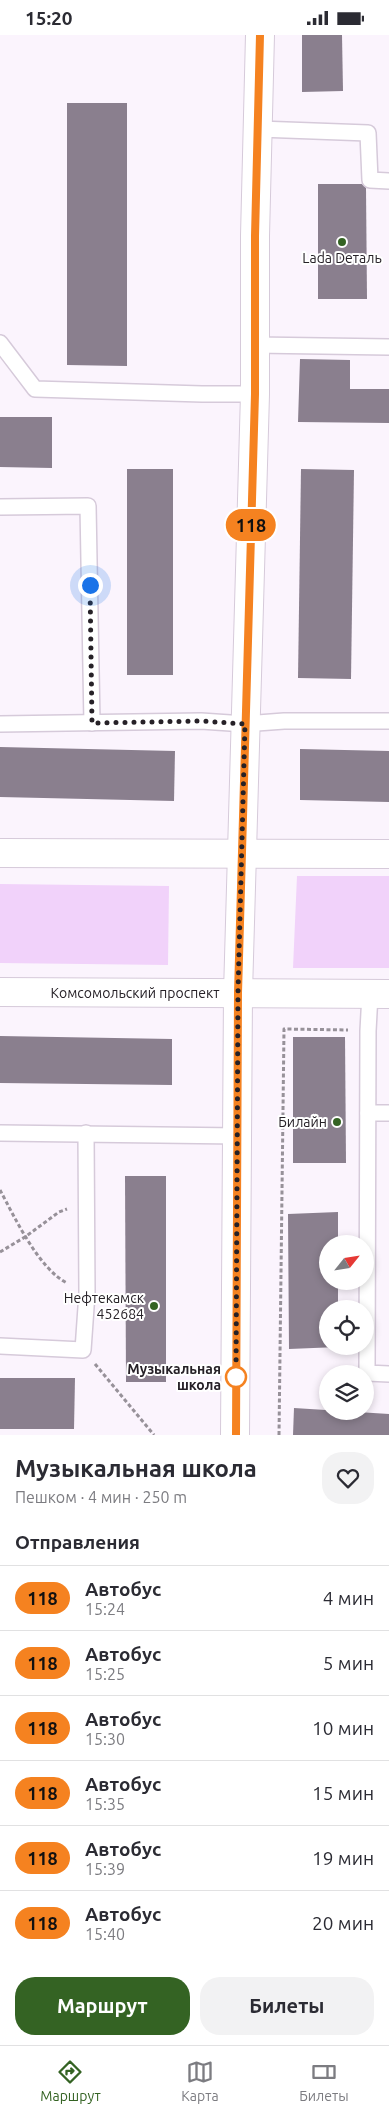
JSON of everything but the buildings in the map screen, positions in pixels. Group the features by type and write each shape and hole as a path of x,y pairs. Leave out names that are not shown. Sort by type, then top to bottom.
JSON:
{"main road":[{"path":"236,1435 238,993 255,394 255,236 260,35"},
{"path":"0,853 389,854"},
{"name":"Комсомольский проспект","path":"0,992 380,994"}],"lane":[{"path":"259,129 368,133 370,180 389,181"},
{"path":"0,343 35,389 255,394"},
{"path":"255,345 389,347"},
{"path":"0,507 88,506 92,723"},
{"path":"0,724 201,721 245,724 284,721 389,721"},
{"path":"380,994 368,1031 367,1373 389,1374"},
{"path":"368,1113 389,1113"},
{"path":"0,1133 238,1136"},
{"path":"0,1346 83,1349 87,1293 86,1133"}],"path":[{"path":"279,1435 284,1029 368,1031"},
{"path":"0,1190 25,1237 58,1278 87,1293"},
{"path":"0,1252 25,1237 59,1212 87,1203"},
{"path":"83,1349 154,1435"}],"shaded area":[{"path":"297,876 389,876 389,968 293,968"},
{"path":"0,884 169,886 168,965 0,963"}],"bus line":[{"name":"118","path":"236,1435 238,993 255,394 255,236 260,35"}],"place":[{"name":"Lada Dеталь","path":"342,242"},
{"name":"Билайн","path":"337,1122"},
{"name":"Нефтекамск 452684","path":"154,1306"},
{"name":"Музыкальная школа","path":"236,1377"}],"route":[{"path":"90,585 92,723 201,721 245,724 238,993 236,1377"}]}
